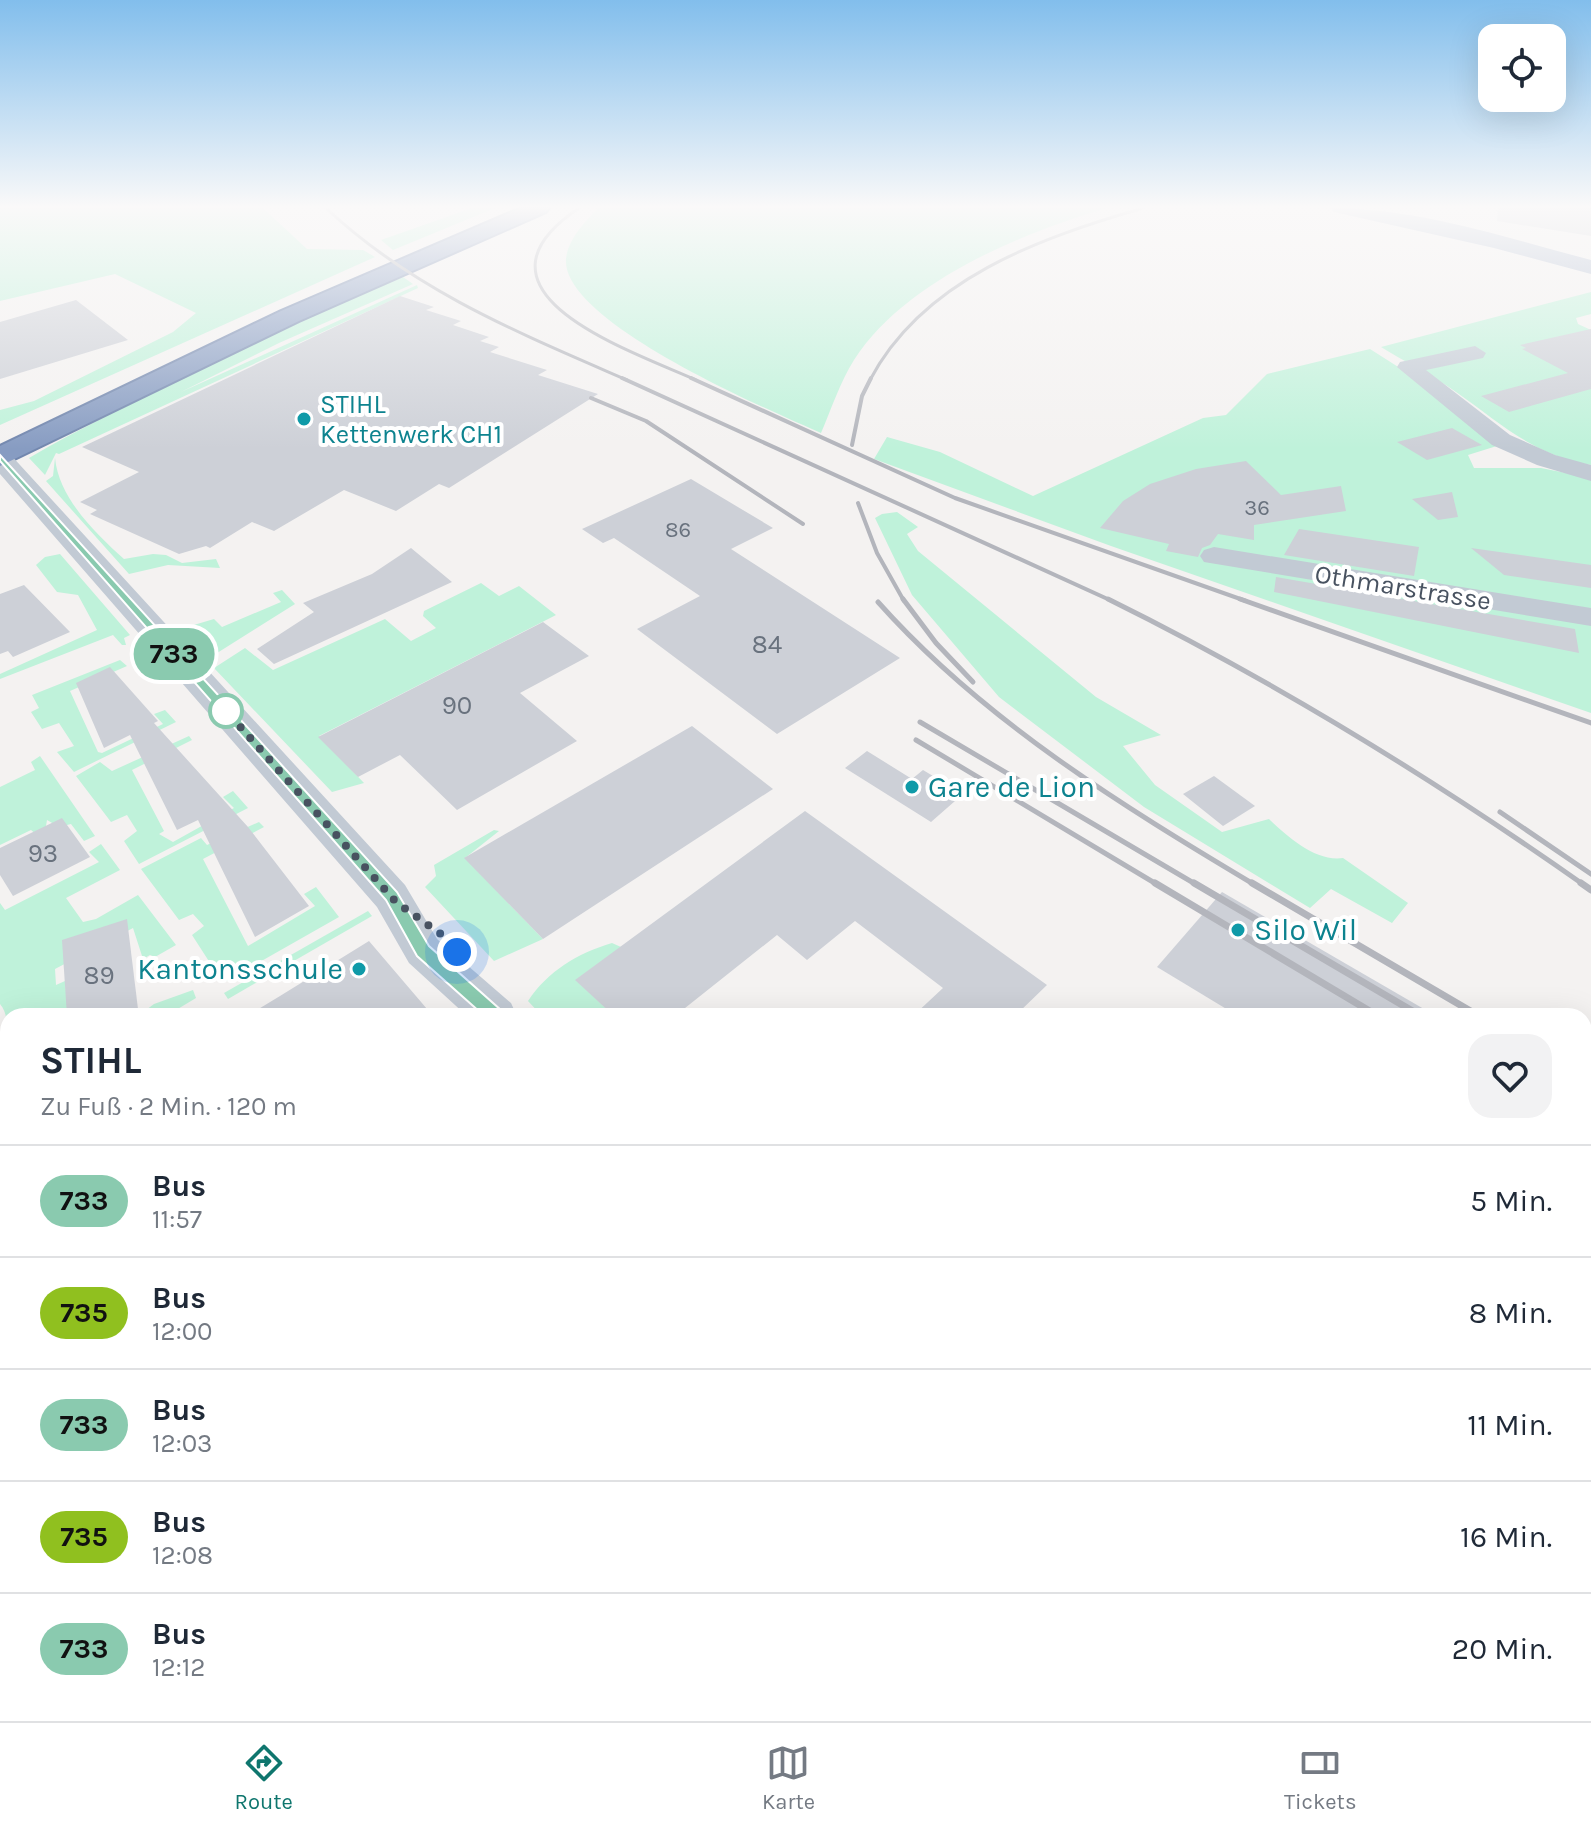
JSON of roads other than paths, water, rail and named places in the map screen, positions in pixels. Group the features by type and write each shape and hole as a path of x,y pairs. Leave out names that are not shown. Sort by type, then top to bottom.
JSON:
{"highway":[{"path":"0,438 319,288"},
{"path":"0,458 290,316 354,288"}],"street":[{"path":"1475,353 1408,367 1501,440 1535,456 1591,473"},
{"path":"0,458 396,902 423,951 452,980 488,1008"},
{"name":"Othmarstrasse","path":"1214,556 1591,617"}],"railway":[{"path":"435,288 507,327 627,380"},
{"path":"542,288 566,314 597,335 696,380"},
{"path":"870,380 893,345 921,315 954,288"},
{"path":"622,378 1112,601"},
{"path":"691,378 955,498 1246,601"},
{"path":"852,445 862,396 870,380"},
{"path":"591,398 646,421 803,524"},
{"path":"858,503 877,553 904,601"},
{"path":"903,599 936,643 973,682"},
{"path":"1108,599 1112,601"},
{"path":"1240,599 1591,723"},
{"path":"1112,601 1231,663 1351,733 1469,807 1584,885"},
{"path":"878,602 962,685 1008,722 1154,824 1255,885"},
{"path":"920,722 1197,885"},
{"path":"916,740 1158,885"},
{"path":"1500,812 1591,874"},
{"path":"1155,883 1365,1008"},
{"path":"1194,883 1407,1008"},
{"path":"1252,883 1465,1008"},
{"path":"1581,883 1591,890"}],"place":[{"name":"STIHL Kettenwerk CH1","path":"304,419"},
{"name":"Gare de Lion","path":"912,787"},
{"name":"Silo Wil","path":"1238,930"},
{"name":"Kantonsschule","path":"359,969"}]}
